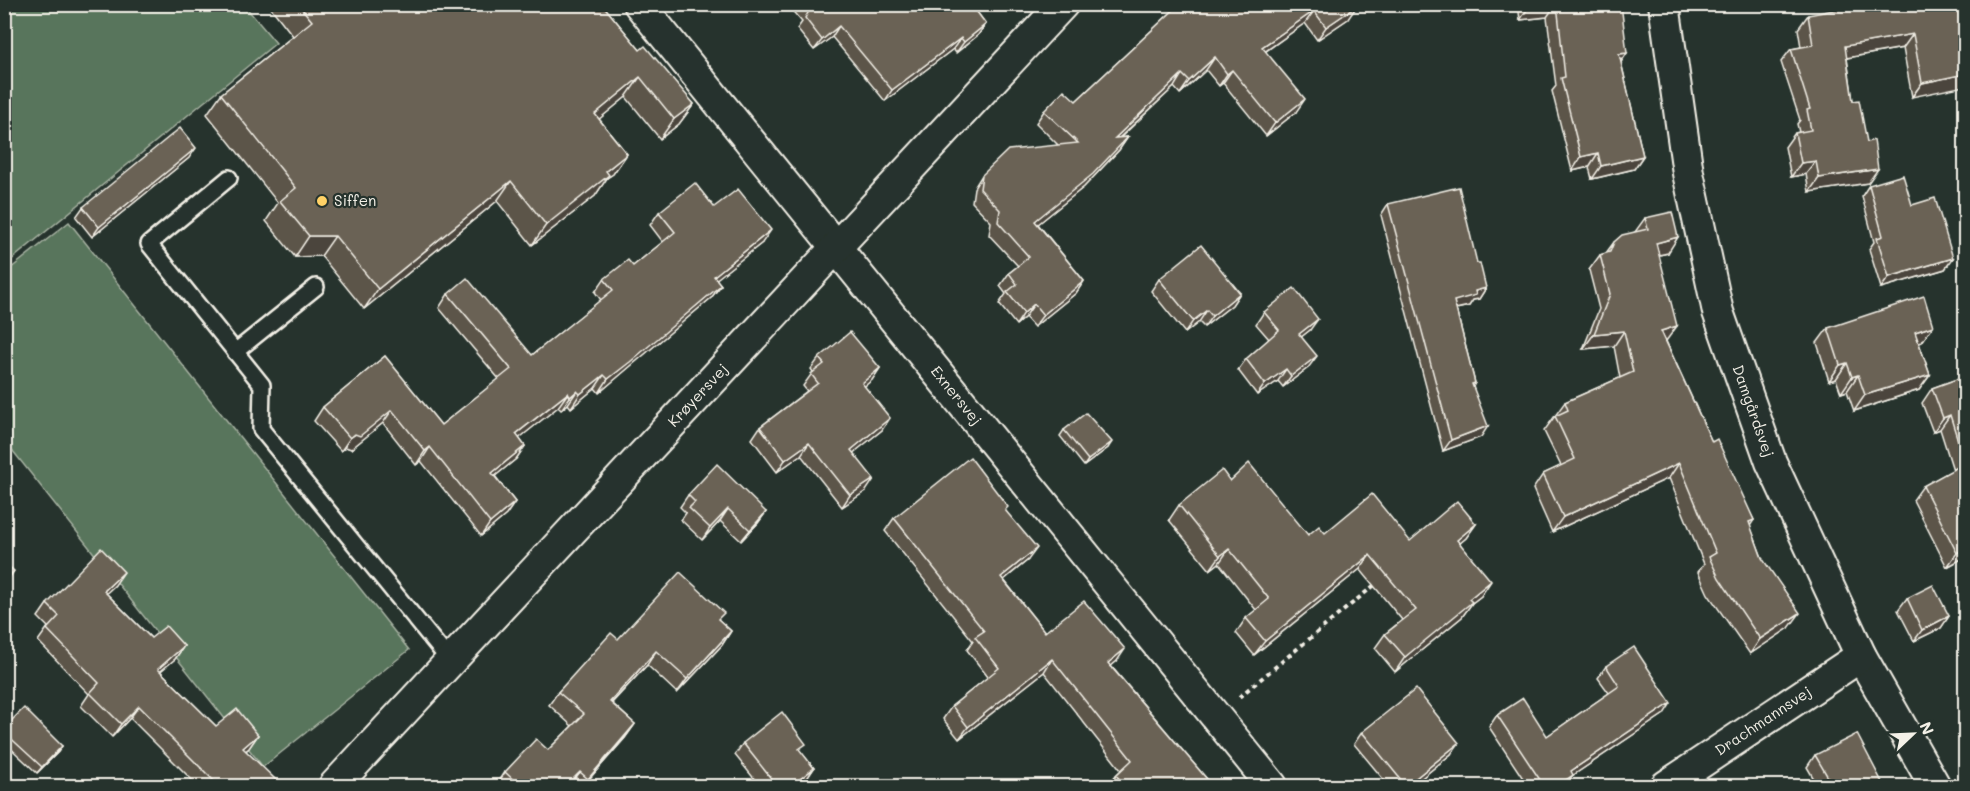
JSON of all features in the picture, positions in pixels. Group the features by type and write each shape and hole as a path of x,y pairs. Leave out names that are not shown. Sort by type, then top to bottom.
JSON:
{"street":[{"name":"Exnersvej","path":"639,4 1272,786"},
{"name":"Krøyersvej","path":"334,786 1063,4"},
{"name":"Damgårdsvej","path":"1664,4 1688,173 1718,312 1771,462 1861,656 1935,786"},
{"name":"Drachmannsvej","path":"1666,786 1861,656"}],"lane":[{"path":"229,178 149,244 262,385 261,429 450,661"},
{"path":"235,352 316,287"}],"path":[{"path":"1215,716 1379,582"}],"green space":[{"path":"5,4 244,5 276,43 5,265"},
{"path":"69,222 409,650 263,767 5,441 5,273"}],"building":[{"path":"298,4 602,4 640,50 645,46 694,104 674,119 640,77 595,114 627,154 606,171 609,175 546,225 511,181 378,289 335,236 309,236 280,201 296,188 221,94 312,21"},
{"path":"804,4 971,4 986,24 964,42 961,38 892,90 839,26 822,40 805,18 809,11"},
{"path":"1180,4 1355,4 1357,6 1326,27 1314,11 1262,47 1305,99 1275,123 1232,70 1227,74 1215,57 1189,81 1182,74 1115,138 1128,137 1093,174 1035,221 1084,281 1043,315 1034,304 1024,313 1007,292 1017,284 1009,273 1029,257 998,222 1000,210 980,189 982,175 1008,150 1078,143 1044,111 1064,90 1076,101"},
{"path":"1529,4 1551,4 1529,7"},
{"path":"1557,4 1621,4 1627,53 1619,54 1643,156 1601,166 1598,153 1581,157 1561,78 1565,77"},
{"path":"1864,4 1957,4 1961,25 1965,24 1965,74 1922,83 1913,34 1845,46 1853,101 1859,100 1867,142 1874,140 1878,169 1819,178 1816,161 1801,163 1795,133 1811,130 1807,110 1810,109 1791,49 1813,45 1808,15"},
{"path":"180,128 196,148 99,227 83,207"},
{"path":"1903,175 1912,205 1935,198 1953,258 1889,277 1877,238 1883,236 1869,185"},
{"path":"695,183 714,207 738,189 771,230 714,276 721,285 630,362 608,379 604,375 580,394 577,391 570,397 568,393 516,434 525,446 492,473 515,502 490,523 430,447 425,451 392,410 360,436 355,434 350,438 323,407 385,356 441,425 511,369 448,294 467,278 532,355 613,290 604,279 628,260 633,266 675,232 659,212"},
{"path":"1459,187 1477,263 1480,263 1486,288 1475,291 1476,295 1454,301 1475,383 1472,384 1488,426 1451,440 1388,204"},
{"path":"1672,212 1678,237 1656,243 1677,326 1661,331 1712,442 1717,439 1754,520 1749,522 1762,558 1800,613 1760,639 1719,578 1709,557 1716,553 1679,463 1563,517 1543,474 1575,459 1555,416 1568,410 1565,402 1633,372 1624,331 1594,334 1610,294 1600,255 1610,252 1614,242 1622,235 1648,229 1645,218"},
{"path":"1201,245 1240,293 1212,316 1207,310 1193,321 1159,279"},
{"path":"1294,288 1318,319 1299,334 1317,356 1291,376 1286,369 1265,384 1246,359 1279,330 1264,312"},
{"path":"1924,296 1933,326 1915,332 1930,375 1865,395 1858,375 1852,377 1847,363 1840,365 1828,328"},
{"path":"850,332 880,368 862,383 890,418 851,450 874,479 850,495 809,443 785,460 760,427 818,383 811,374 824,364 819,358"},
{"path":"1965,376 1965,463 1950,415 1943,418 1932,388"},
{"path":"1086,413 1112,442 1088,460 1064,430"},
{"path":"970,457 1008,507 1005,510 1037,548 1001,577 1045,632 1084,601 1125,649 1108,663 1212,785 1216,782 1219,786 1125,786 1116,775 1132,760 1052,659 968,727 952,706 999,668 975,637 984,631 894,518"},
{"path":"1249,463 1308,535 1319,526 1325,533 1372,494 1410,541 1457,501 1476,524 1457,540 1491,581 1469,599 1472,602 1405,657 1385,634 1416,610 1370,555 1265,641 1246,618 1269,599 1229,549 1220,556 1179,505 1222,470 1230,481"},
{"path":"1965,463 1965,548 1957,553 1923,486"},
{"path":"717,464 766,512 750,530 728,509 710,528 689,508 695,502 688,495"},
{"path":"101,548 124,572 104,591 151,638 166,626 184,646 158,669 216,726 237,709 258,735 243,748 276,780 269,786 219,786 139,706 121,724 90,693 99,683 47,629 59,616 47,604"},
{"path":"4,562 14,571 4,581"},
{"path":"680,572 724,613 718,619 731,631 687,679 656,651 610,702 635,724 588,779 580,772 566,786 520,786 505,772 536,739 548,750 584,714 558,692 611,633 618,639"},
{"path":"1933,585 1949,616 1922,630 1907,598"},
{"path":"1634,647 1671,703 1571,771 1573,775 1557,786 1544,786 1497,715 1523,698 1547,736 1619,686 1606,666"},
{"path":"1416,689 1459,743 1406,786 1362,732"},
{"path":"24,708 62,746 42,767 4,732 4,728"},
{"path":"782,712 806,744 799,749 814,768 791,786 777,786 743,743"},
{"path":"1857,734 1884,786 1833,786 1815,755"}],"place":[{"name":"Siffen","path":"322,201"}]}
